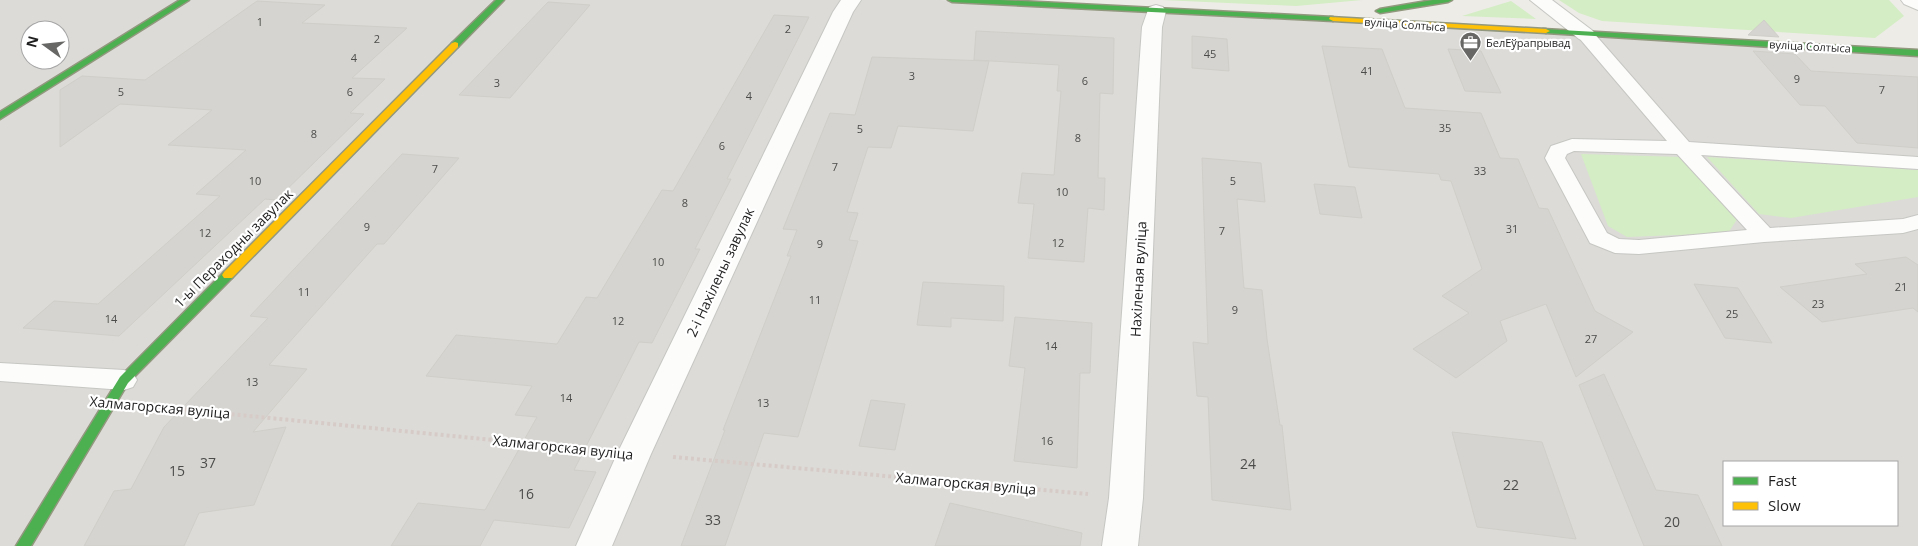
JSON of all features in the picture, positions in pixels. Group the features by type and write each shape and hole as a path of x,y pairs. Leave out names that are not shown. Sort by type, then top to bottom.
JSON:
{"street":[{"path":"0,116 185,0"},
{"name":"1-ы Пераходны завулак","path":"23,546 124,380 500,0"},
{"name":"2-і Нахілены завулак","path":"594,546 634,454 839,21 851,0"},
{"name":"вуліца Солтыса","path":"952,0 1913,51"},
{"path":"1299,17 1385,10 1448,0"},
{"path":"1540,0 1586,35"},
{"path":"1911,0 1918,4"},
{"name":"Нахіленая вуліца","path":"1121,546 1126,498 1152,27 1156,11"}],"lane":[{"path":"1586,35 1683,148 1764,235"},
{"path":"1918,163 1683,148 1572,145 1558,150 1556,158 1598,238 1615,246 1639,247 1764,235 1903,226 1918,222"},
{"path":"0,372 124,380"}],"path":[{"name":"Халмагорская вуліца","path":"110,402 634,454 1126,498"}],"shaded area":[{"path":"0,0 941,0 1363,24 1918,52 1918,546 0,546"}],"green space":[{"path":"1162,0 1362,0 1296,6"},
{"path":"1559,0 1889,0 1904,16 1875,38 1602,21 1579,13"},
{"path":"1511,1 1536,19 1462,16"},
{"path":"1581,154 1682,157 1738,218 1728,233 1627,237 1608,226"},
{"path":"1707,157 1918,170 1918,197 1791,218 1759,214"}],"building":[{"path":"257,1 325,5 302,23 407,28 352,78 385,79 350,113 364,114 276,200 265,199 119,336 23,328 54,301 98,304 220,196 196,194 246,150 168,145 212,110 120,104 60,147 60,90 82,76 145,80"},
{"path":"548,2 590,5 510,98 459,95"},
{"path":"774,15 809,17 727,179 731,179 695,249 700,249 652,343 639,342 574,470 596,472 569,528 494,520 480,546 391,546 418,503 485,510 537,417 515,415 532,386 426,376 456,335 557,344 586,297 597,298 662,190 673,191"},
{"path":"1764,20 1779,37 1748,35"},
{"path":"976,31 1114,38 1113,94 1100,93 1098,178 1105,178 1104,210 1088,208 1084,262 1028,258 1034,204 1018,203 1022,173 1054,175 1061,91 1057,91 1059,65 974,60"},
{"path":"1192,36 1227,39 1229,71 1192,68"},
{"path":"1322,46 1382,49 1405,108 1481,113 1500,158 1518,159 1539,208 1548,209 1595,311 1633,332 1576,377 1546,304 1500,321 1507,341 1456,378 1413,349 1469,313 1442,296 1482,269 1451,181 1441,180 1439,174 1349,167"},
{"path":"1448,49 1481,51 1501,93 1465,91"},
{"path":"1753,51 1795,54 1811,71 1918,77 1918,148 1857,143 1825,106 1800,105"},
{"path":"872,57 989,61 973,131 898,126 891,148 868,147 847,212 858,213 849,240 858,241 798,437 764,433 725,546 681,546 725,430 723,430 791,256 787,256 797,230 783,229 830,113 855,115"},
{"path":"402,154 459,158 384,244 377,244 269,365 307,369 253,432 286,427 254,505 199,513 184,546 84,546 114,491 131,489 164,427 268,318 250,316"},
{"path":"1202,158 1261,163 1265,202 1237,199 1244,288 1262,290 1267,339 1280,425 1282,425 1291,510 1212,500 1208,397 1197,396 1193,342 1208,344"},
{"path":"1314,184 1355,187 1362,218 1320,214"},
{"path":"1906,257 1918,265 1918,312 1913,308 1822,322 1780,287 1867,274 1855,264"},
{"path":"923,282 1004,286 1003,321 951,318 951,327 917,325"},
{"path":"1694,284 1738,288 1772,343 1725,338"},
{"path":"1015,317 1092,323 1090,373 1080,373 1077,468 1014,461 1025,368 1009,366"},
{"path":"1604,374 1656,490 1698,495 1722,546 1644,546 1579,385"},
{"path":"871,400 905,404 895,450 859,446"},
{"path":"1452,432 1542,442 1576,539 1477,527"},
{"path":"950,503 1082,533 1080,546 935,546"}],"traffic: fast":[{"path":"0,116 185,0"},
{"path":"455,45 500,0"},
{"path":"952,0 1333,19"},
{"path":"1380,11 1448,0"},
{"path":"1546,31 1918,53"},
{"path":"23,546 124,380 228,275"}],"traffic: slow":[{"path":"1333,19 1546,31"},
{"path":"228,275 455,45"}],"place":[{"name":"БелЕўрапрывад","path":"1470,61"}]}
